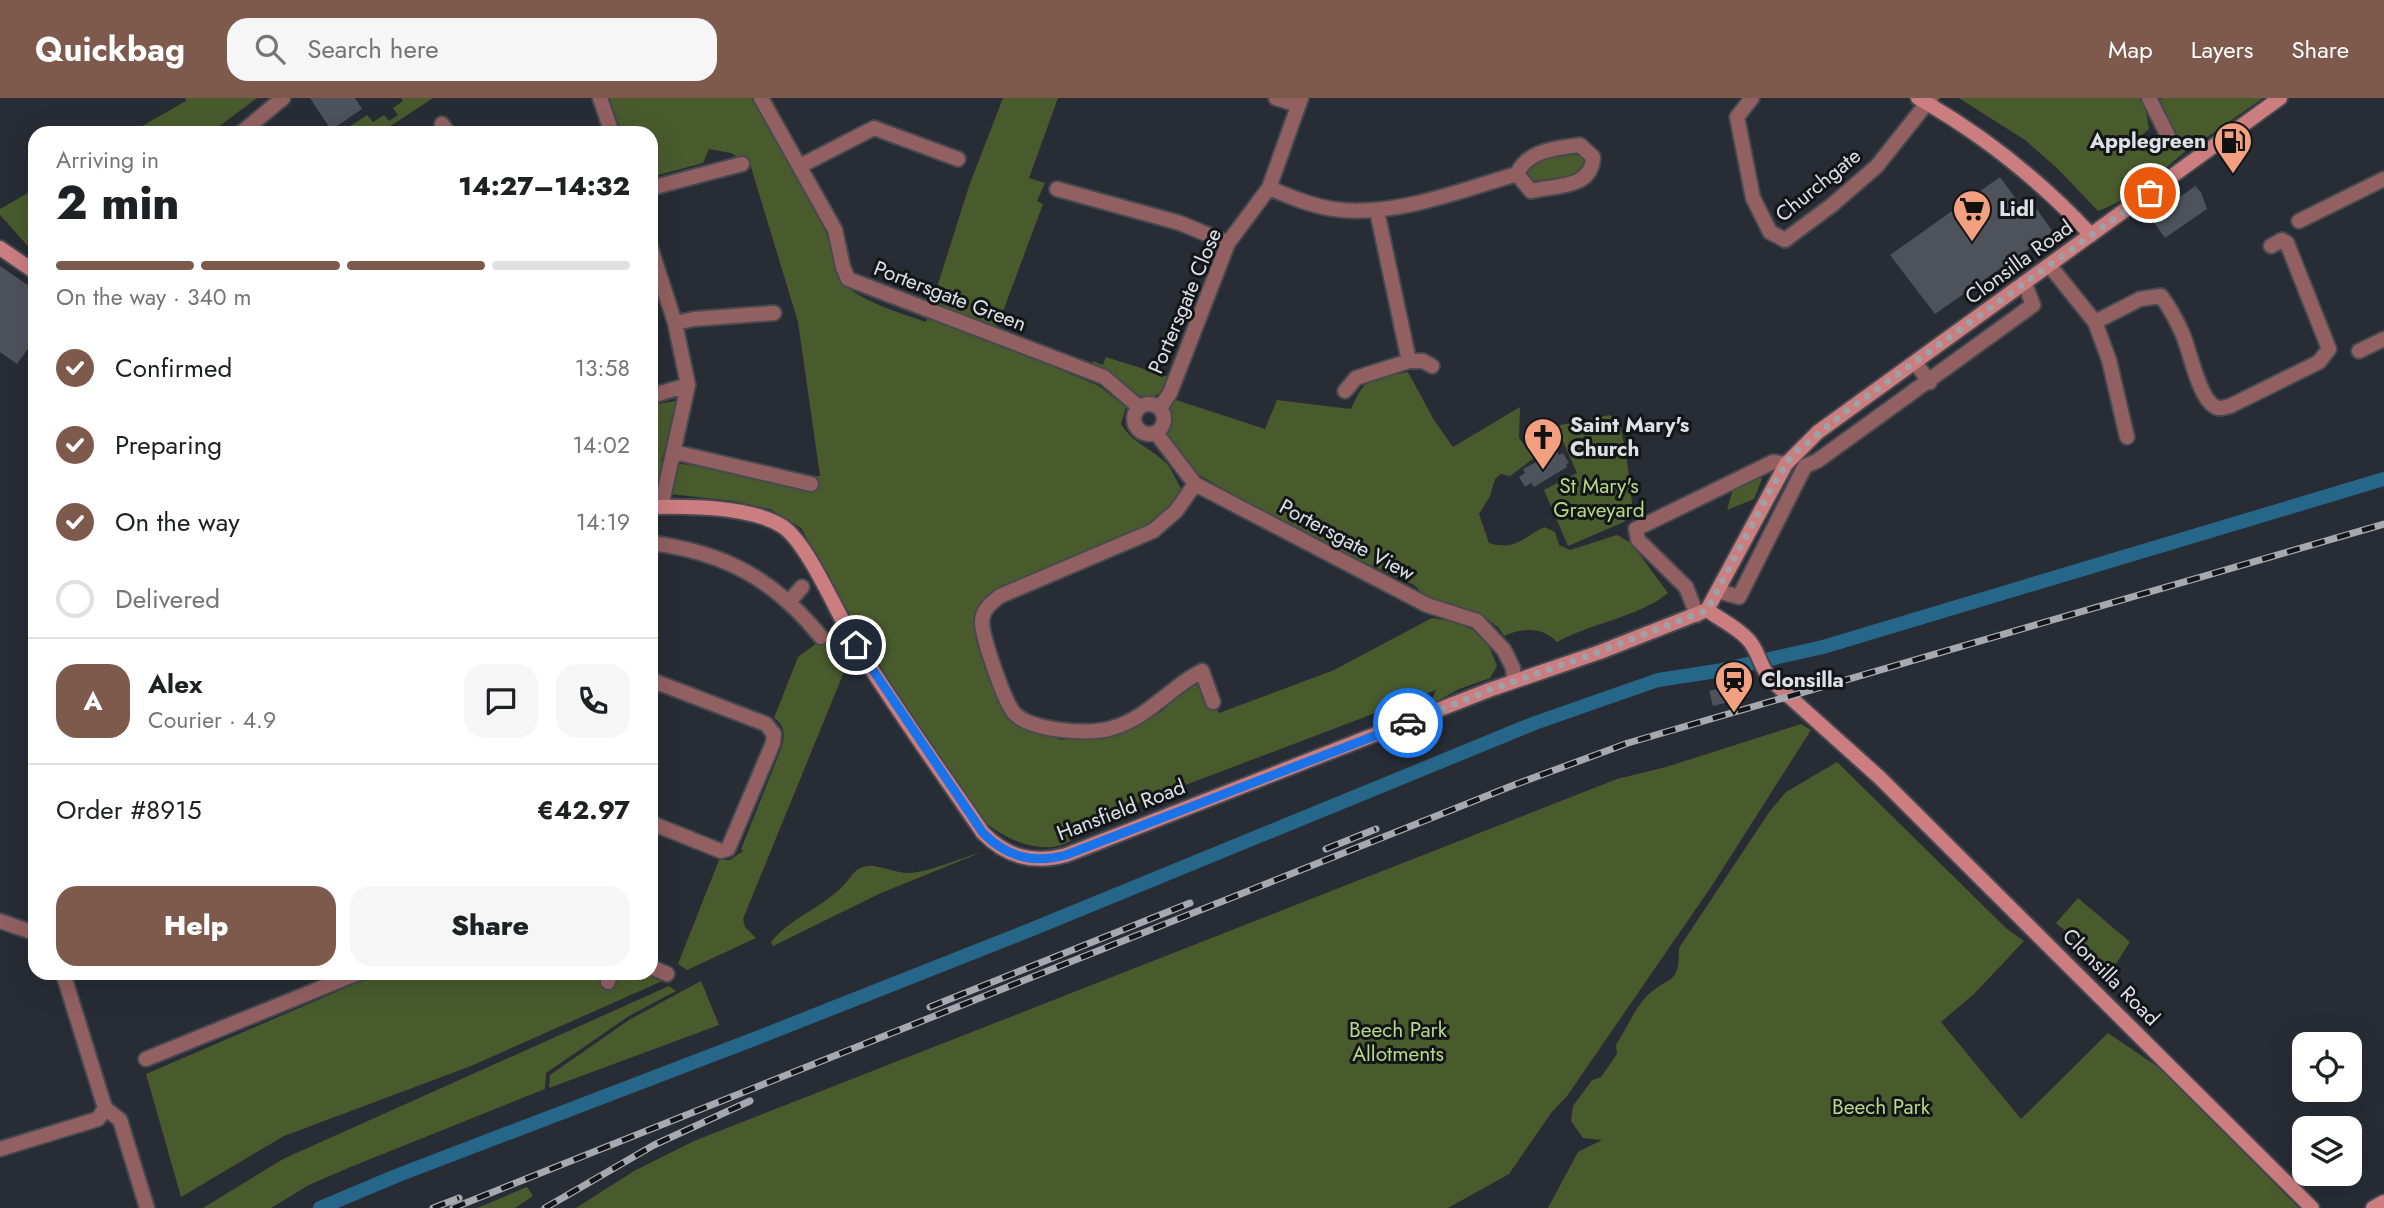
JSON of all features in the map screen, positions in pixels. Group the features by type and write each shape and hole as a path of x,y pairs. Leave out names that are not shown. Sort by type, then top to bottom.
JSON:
{"main road":[{"name":"Clonsilla Road","path":"2280,98 1818,432 1789,459 1718,591 1702,613 1747,638 1755,648 1764,671 1879,777 2312,1208"},
{"path":"1925,100 2006,154 2091,235"},
{"path":"0,248 28,267"},
{"name":"Hansfield Road","path":"658,507 722,510 762,517 783,527 803,549 856,645 983,833 998,847 1026,858 1047,859 1066,855 1514,680 1702,613"},
{"path":"2373,1208 2384,1202"}],"street":[{"path":"250,126 284,98"},
{"path":"600,98 610,126"},
{"name":"Portersgate Green","path":"761,98 835,230 848,279 1104,377 1139,407"},
{"path":"1276,98 1300,102"},
{"name":"Churchgate","path":"1752,98 1737,117 1753,198 1770,232 1785,240 1832,205 1877,166 1901,138 1925,100"},
{"path":"2150,98 2168,136"},
{"name":"Portersgate Close","path":"1160,408 1170,393 1228,243 1269,188 1300,102"},
{"path":"800,166 874,128 958,159"},
{"path":"1269,188 1303,202 1341,210 1377,211 1517,174 1526,160 1551,148 1580,145 1593,157 1592,170 1583,181 1531,191 1517,174"},
{"path":"658,186 742,164"},
{"path":"2299,220 2384,179"},
{"path":"1057,189 1180,223 1228,243"},
{"path":"1377,211 1409,361"},
{"path":"2095,322 2140,299 2161,296 2171,309 2183,335 2204,396 2211,405 2219,408 2230,405 2319,362 2329,349 2287,243 2282,240 2271,246"},
{"path":"2050,266 2095,322 2109,359 2127,438"},
{"path":"658,270 675,323 688,385 674,452 658,501"},
{"path":"1718,591 1739,597 1805,466 1817,461 1930,382 2033,305 2025,284"},
{"path":"675,323 774,313"},
{"path":"2359,351 2384,339"},
{"path":"1345,391 1356,378 1409,361 1423,361 1432,366"},
{"path":"1915,363 1930,382"},
{"path":"658,394 688,385"},
{"path":"1152,404 1160,408 1164,422 1156,433 1146,434 1137,429 1134,419 1139,407 1152,404"},
{"name":"Portersgate View","path":"1156,433 1195,484 1427,605 1477,621 1504,650 1513,668 1514,680"},
{"path":"674,452 811,484"},
{"path":"1789,459 1805,466"},
{"name":"Clonsilla Road","path":"1702,613 1686,587 1639,540 1636,529 1773,462 1789,459"},
{"path":"1195,484 1176,511 1153,531 1000,596 986,608 982,622 993,664 1014,713 1034,723 1065,731 1111,729 1147,712 1202,671 1213,702"},
{"path":"1747,535 1765,544"},
{"path":"658,544 695,550 735,564 761,579 789,602 821,637"},
{"path":"789,602 802,587"},
{"path":"658,683 766,724 774,734 773,743 729,849 721,851 658,826"},
{"path":"0,920 28,930"},
{"path":"658,970 667,974"},
{"path":"65,980 105,1108 120,1119 147,1208"},
{"path":"146,1059 341,980"},
{"path":"0,1149 98,1119 105,1108"}],"green space":[{"path":"185,98 257,98 219,126 142,126 186,101"},
{"path":"401,98 433,98 391,126 350,126 367,115 373,122 384,115 389,121 398,115 393,108 403,101"},
{"path":"609,98 751,98 792,167 829,239 837,272 843,283 875,303 926,322 969,186 1003,98 1058,98 1029,178 1045,183 1037,201 1043,204 992,341 1099,386 1126,407 1121,424 1131,436 1168,465 1182,490 1166,514 1113,543 1002,588 981,604 976,621 1026,726 1061,740 1125,729 1162,711 1183,689 1203,683 1219,713 1334,670 1432,618 1455,622 1473,630 1489,646 1497,666 1490,678 1459,689 1430,705 1436,690 1085,823 1076,836 1063,844 1033,846 1002,834 978,815 958,789 847,610 801,528 770,509 734,501 658,493 658,404 675,401 679,410 661,461 764,476 820,476 798,322 750,164 731,153 709,149 703,163 658,175 658,126 619,126"},
{"path":"1959,98 2140,98 2146,111 2149,129 2137,139 2141,149 2162,139 2188,149 2134,192 2098,211 2058,169 2025,140"},
{"path":"2162,98 2263,98 2196,145 2174,139 2155,103"},
{"path":"1581,154 1591,162 1577,175 1533,181 1527,172 1529,164 1554,157"},
{"path":"28,193 28,246 0,215 0,209"},
{"path":"1106,357 1169,377 1160,393 1149,399 1137,395 1112,377 1091,368 1093,361 1103,365"},
{"path":"1408,372 1434,420 1453,447 1520,407 1519,438 1534,458 1510,476 1501,474 1495,479 1490,496 1479,514 1489,543 1512,544 1544,527 1555,532 1559,545 1570,550 1617,535 1631,543 1668,593 1643,608 1557,642 1545,633 1532,630 1504,636 1499,628 1487,619 1450,603 1430,601 1414,585 1300,533 1187,468 1168,438 1168,418 1173,399 1265,429 1277,400 1351,409 1361,389 1372,380"},
{"name":"St Mary's Graveyard","path":"1609,415 1619,420 1633,511 1624,522 1568,546 1544,490 1577,473 1556,426"},
{"path":"1759,476 1762,479 1754,499 1727,510 1734,485"},
{"path":"825,637 846,667 743,919 745,927 756,938 687,970 678,964 719,860 730,860 743,851 741,849 781,749 784,732 781,724 774,718 798,657"},
{"name":"Beech Park Allotments","path":"1801,724 1811,730 1713,884 1567,1096 1551,1113 1509,1174 1448,1208 576,1208 634,1171 694,1141 1617,779 1666,767"},
{"name":"Beech Park","path":"1837,762 2007,929 2024,941 1974,994 1941,1022 2021,1119 2108,1033 2161,1069 2299,1208 1548,1208 1578,1152 1602,1140 1583,1138 1571,1121 1573,1106 1592,1080 1601,1077 1617,1054 1616,1045 1640,1005 1649,994 1676,974 1679,948 1770,811 1786,792"},
{"path":"982,852 881,893 773,946 771,942 788,926 834,894 863,867 871,866 904,873 917,872"},
{"path":"2078,898 2130,942 2112,970 2056,923"},
{"path":"658,975 669,978 471,1066 284,1136 181,1197 146,1074 364,980 604,980 611,983 612,980 658,980"},
{"path":"701,981 719,1025 549,1088 550,1075 629,1020"},
{"path":"669,986 676,991 629,1016 546,1073 545,1089 348,1168 309,1185 271,1208 203,1208 283,1159"},
{"path":"527,1187 533,1196 515,1208 477,1208"}],"building":[{"path":"310,98 355,98 362,109 337,126 328,126"},
{"name":"Lidl","path":"2000,177 2027,214 2036,208 2053,232 1935,314 1890,255"},
{"path":"2195,186 2201,192 2207,209 2165,238 2151,218"},
{"path":"0,266 28,285 28,349 17,364 0,352"},
{"name":"Saint Mary's Church","path":"1557,451 1559,455 1563,453 1569,463 1566,464 1567,467 1534,487 1531,483 1525,487 1519,477 1525,473 1523,469"},
{"name":"Clonsilla","path":"1744,681 1748,697 1713,706 1709,691"}],"waterway":[{"path":"320,1208 1030,930 1535,723 1658,680 1717,671 1823,647 2384,479"}],"railway":[{"path":"453,1208 1514,785 1628,743 2384,524"},
{"path":"1326,849 1376,829"},
{"path":"930,1007 1190,903"},
{"path":"545,1208 654,1145 750,1101"},
{"path":"433,1208 459,1198"}],"way so far":[{"path":"1408,723 1489,690 1707,610 1773,485 1792,455 1845,412 2150,193"}],"place":[{"name":"Applegreen","path":"2233,175"},
{"name":"Lidl","path":"1972,243"},
{"name":"Saint Mary's Church","path":"1543,471"},
{"name":"Clonsilla","path":"1734,714"}],"route":[{"path":"856,645 983,833 1010,854 1026,858 1047,859 1066,855 1408,723"}]}
